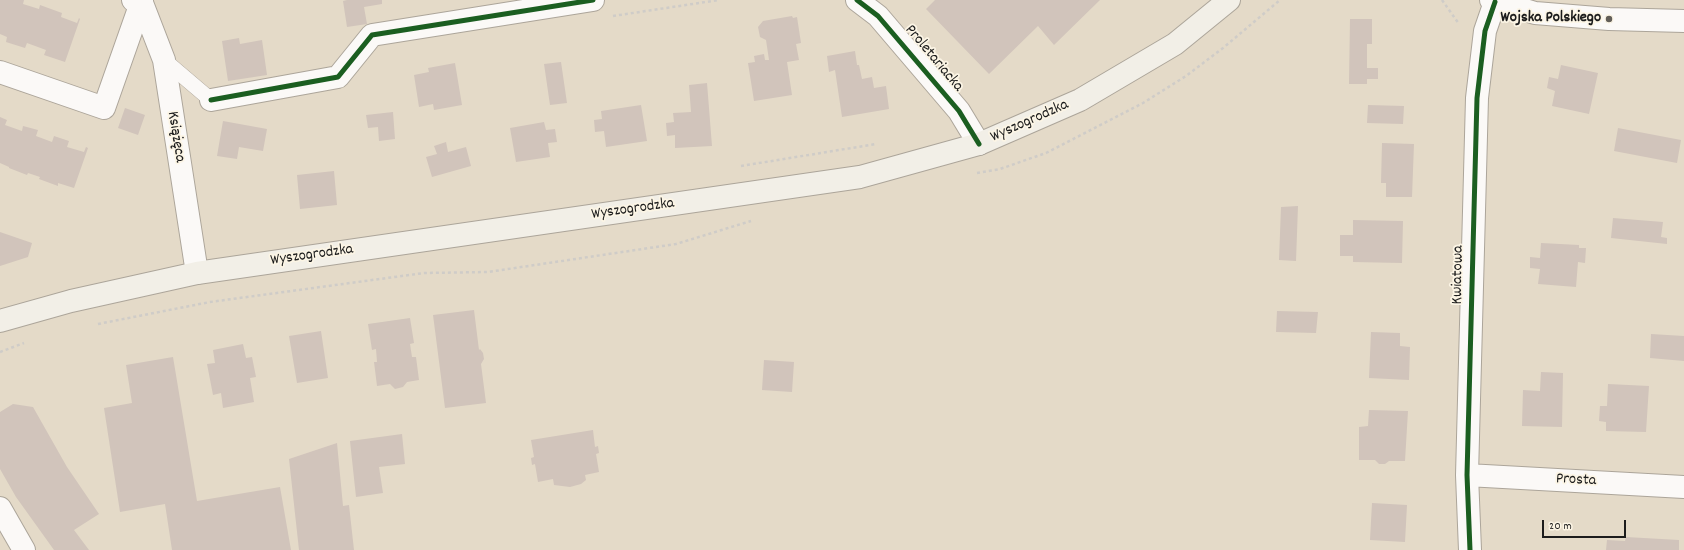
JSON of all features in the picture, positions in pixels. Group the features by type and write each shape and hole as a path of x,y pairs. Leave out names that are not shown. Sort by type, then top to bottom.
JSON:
{"main road":[{"name":"Wyszogrodzka","path":"0,321 71,301 197,274 860,177 979,144 1080,100 1175,44 1229,0"}],"street":[{"path":"211,100 338,77 372,35 593,0"},
{"name":"Proletariacka","path":"856,0 884,22 959,111 979,144"},
{"name":"Książęca","path":"139,1 164,60 197,274"},
{"name":"Książęca","path":"0,72 104,108 139,1"},
{"path":"1493,1 1535,12 1609,19 1684,21"},
{"name":"Kwiatowa","path":"1470,550 1467,475 1477,98 1485,31 1493,1"},
{"name":"Prosta","path":"1467,475 1684,487"},
{"path":"0,508 24,550"}],"lane":[{"path":"164,60 211,100"}],"path":[{"path":"739,166 878,143"}],"building":[{"path":"0,0 24,0 23,4 39,9 40,5 62,13 61,17 77,23 79,18 80,19 65,62 44,55 46,50 27,43 25,48 6,42 7,37 0,34"},
{"path":"382,0 382,4 364,7 367,24 347,27 343,1"},
{"path":"935,0 1100,0 1054,45 1038,26 989,74 926,9"},
{"path":"792,16 793,18 797,17 801,43 796,44 799,60 787,62 792,95 754,101 748,63 755,62 754,56 764,54 765,60 769,60 766,40 760,37 758,27 763,21"},
{"path":"1350,19 1372,19 1372,44 1367,44 1367,68 1378,68 1378,79 1367,79 1367,84 1349,84"},
{"path":"239,38 240,44 262,40 267,75 228,81 222,41"},
{"path":"855,51 857,65 859,65 862,79 872,77 874,88 886,86 889,109 842,117 835,70 829,72 827,56"},
{"path":"561,62 567,103 550,105 544,64"},
{"path":"455,63 462,105 434,110 433,104 419,107 414,75 429,72 428,68"},
{"path":"1561,65 1598,73 1589,114 1552,106 1555,91 1547,88 1549,77 1558,79"},
{"path":"707,83 712,146 675,148 675,135 667,136 666,123 674,122 673,113 691,112 689,85"},
{"path":"641,105 647,141 606,147 604,131 595,132 594,120 602,119 601,111"},
{"path":"1368,105 1404,106 1403,124 1367,123"},
{"path":"125,108 145,115 138,135 118,128"},
{"path":"393,112 395,139 379,141 378,127 368,128 366,115"},
{"path":"0,117 7,120 5,125 22,131 23,126 38,130 36,136 52,142 54,136 69,141 67,147 84,152 86,147 88,148 74,188 58,183 58,186 39,179 40,177 28,173 27,175 0,163"},
{"path":"223,121 267,129 263,151 239,147 237,159 217,156"},
{"path":"544,122 546,130 555,129 557,142 548,143 550,157 516,162 510,128"},
{"path":"1618,128 1681,140 1677,163 1614,151"},
{"path":"446,142 448,152 466,147 471,166 432,177 426,157 437,154 434,146"},
{"path":"1382,143 1414,144 1412,197 1386,197 1386,183 1381,183"},
{"path":"334,171 337,205 300,209 297,175"},
{"path":"1298,206 1296,261 1279,260 1281,207"},
{"path":"1613,218 1663,222 1661,237 1667,238 1667,244 1611,238"},
{"path":"1353,220 1403,221 1402,263 1353,262 1353,256 1340,256 1340,235 1353,235"},
{"path":"0,232 32,243 28,257 0,266"},
{"path":"1541,243 1579,245 1579,248 1586,248 1585,263 1578,262 1576,287 1538,284 1540,269 1530,268 1530,257 1540,258"},
{"path":"474,310 479,350 480,349 483,353 484,359 481,364 486,403 445,408 433,315"},
{"path":"1277,311 1318,312 1316,333 1276,332"},
{"path":"410,318 414,343 410,344 412,357 416,357 419,380 407,382 403,387 395,389 390,384 377,386 374,362 377,362 376,349 372,350 368,324"},
{"path":"321,331 328,378 297,383 289,336"},
{"path":"1371,332 1400,333 1400,346 1410,347 1409,380 1369,378"},
{"path":"1651,334 1684,336 1684,361 1650,358"},
{"path":"243,344 246,358 252,357 256,377 250,378 254,402 223,408 221,393 213,395 207,364 215,363 213,350"},
{"path":"173,357 197,501 280,487 291,550 172,550 165,504 120,512 104,408 132,403 126,365"},
{"path":"764,360 794,362 792,392 762,390"},
{"path":"1541,372 1563,373 1562,427 1522,426 1523,390 1540,391"},
{"path":"1608,384 1649,386 1646,432 1606,431 1606,422 1599,421 1600,406 1607,406"},
{"path":"13,404 33,407 67,467 99,514 74,530 89,550 54,550 16,497 0,469 0,412"},
{"path":"1369,410 1408,411 1405,461 1389,461 1385,464 1379,464 1375,460 1359,460 1359,427 1368,426"},
{"path":"593,430 595,447 598,446 599,453 596,454 599,472 585,475 586,480 581,484 570,487 554,485 553,479 538,482 535,464 532,465 531,458 534,457 531,440"},
{"path":"402,434 405,464 379,467 383,493 356,497 350,441"},
{"path":"337,443 343,506 349,505 354,550 299,550 289,459"},
{"path":"1372,503 1407,505 1405,542 1370,540"},
{"path":"1626,537 1679,540 1679,550 1606,550 1607,540 1625,541"}],"cycle path":[{"path":"211,100 338,77 372,35 593,0"},
{"path":"857,0 878,16 959,111 979,144"},
{"path":"1470,550 1467,475 1477,98 1485,31 1495,2"}],"place":[{"name":"Wojska Polskiego","path":"1609,19"}]}
